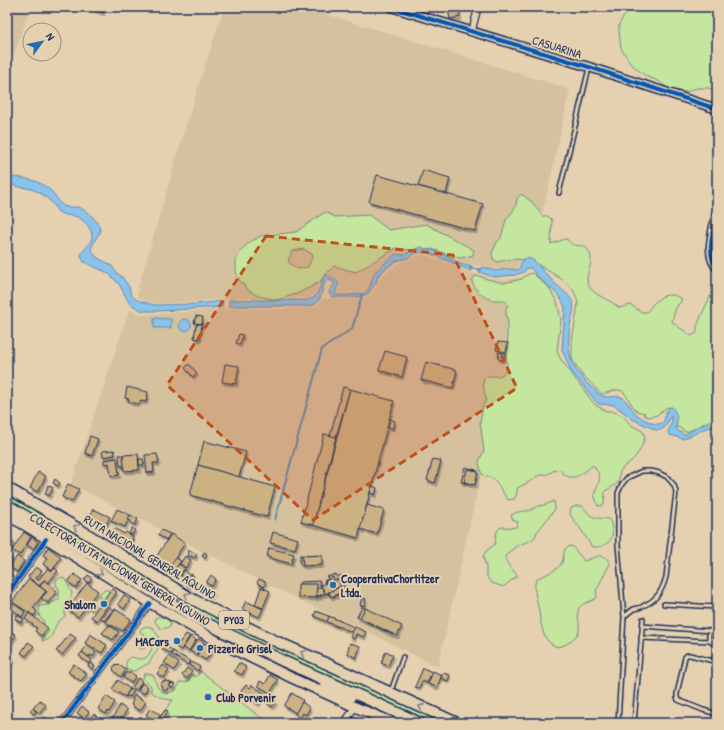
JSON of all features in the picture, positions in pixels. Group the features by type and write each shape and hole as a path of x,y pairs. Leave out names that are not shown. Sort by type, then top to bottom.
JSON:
{"highway":[{"name":"RUTA NACIONAL GENERAL AQUINO","path":"7,486 192,598 273,640 457,723"},
{"name":"PY03","path":"7,505 196,618 283,661 420,723"}],"main road":[{"name":"COLECTORA RUTA NACIONAL GENERAL AQUINO","path":"7,516 21,523 150,603 215,640 292,678 394,723"},
{"path":"283,661 394,723"}],"street":[{"name":"CASUARINA","path":"391,7 589,67 717,109"},
{"path":"472,31 478,7"},
{"path":"717,213 711,242 711,250 715,265 717,267"},
{"path":"7,595 46,539"},
{"path":"62,723 150,603"},
{"path":"344,723 355,707"}],"lane":[{"path":"559,192 589,67"},
{"path":"618,723 624,616 618,545 618,492 627,478 642,471 651,471 667,477 674,485 676,492 666,577 662,590 652,601 634,609 624,616"},
{"path":"664,604 717,607"},
{"path":"634,723 643,620"},
{"path":"642,626 710,631 717,629"},
{"path":"710,631 708,638 710,641"},
{"path":"641,638 710,641 717,646 715,662 690,655 685,657 677,694 678,700 717,714"},
{"path":"390,693 403,657"}],"highlighted area":[{"path":"266,236 453,255 517,388 313,520 167,385"}],"shaded area":[{"path":"7,7 31,7 26,22 22,22 22,32 12,59 7,58"},
{"path":"224,7 303,7 570,89 549,186 531,257 524,257 517,269 496,269 467,265 456,261 444,253 429,248 421,248 411,250 403,254 393,254 375,272 371,278 371,284 368,289 363,292 337,294 336,293 340,288 340,284 337,279 326,274 323,276 316,294 308,298 238,298 177,303 152,303 137,297 139,284 187,122"},
{"path":"418,255 426,255 491,279 502,280 525,277 438,667 269,585 71,484 129,310 143,315 229,308 278,309 314,307 322,299 361,298 369,296 376,287 379,279 388,270 403,261 409,260"}],"green space":[{"path":"632,7 717,7 717,95 709,88 697,88 686,92 668,88 658,81 646,76 631,64 621,48 619,25"},
{"path":"521,194 532,202 542,216 548,216 552,220 551,244 567,239 573,245 586,247 591,259 587,278 589,286 595,293 612,302 619,308 631,305 641,312 647,312 654,303 662,297 666,295 676,296 682,299 675,310 672,322 691,336 697,333 697,327 701,316 717,282 717,419 709,421 686,432 673,424 674,417 671,408 666,408 657,415 648,417 643,414 645,413 636,410 621,390 614,390 602,394 582,375 572,359 572,342 578,304 576,295 571,287 551,272 532,262 517,259 498,262 493,259 492,253 497,242 501,238 506,220 513,211 517,199"},
{"path":"325,212 335,217 369,215 389,230 426,224 474,250 473,255 461,258 450,256 432,249 428,250 422,247 411,250 396,248 356,272 334,266 320,282 299,293 277,300 258,296 248,290 240,281 236,272 236,260 242,249 250,242 261,236 296,232","holes":["304,249 313,255 308,267 298,269 288,262 292,251"]},
{"path":"533,273 548,286 557,302 561,320 557,350 562,361 595,405 606,411 612,411 623,416 631,425 642,431 645,436 643,443 634,459 620,471 617,483 605,491 604,505 598,506 594,495 600,480 593,465 584,472 572,477 564,474 559,469 548,474 537,476 533,480 517,488 517,494 514,499 508,500 495,480 491,477 485,477 481,473 479,461 484,451 480,422 483,406 486,400 483,384 484,379 489,376 500,376 505,372 507,367 506,355 508,345 508,321 506,309 508,304 500,300 494,300 483,296 472,282 474,277 479,276 504,283 522,279 526,275"},
{"path":"7,493 131,566 445,723 429,723 261,646 199,615 7,501"},
{"path":"554,501 555,509 537,532 535,537 530,541 518,545 505,556 508,565 517,576 503,587 492,583 488,579 486,573 483,556 486,551 495,544 498,530 502,527 516,527 518,522 513,520 511,515"},
{"path":"582,506 593,517 609,519 612,535 608,543 599,547 592,547 570,514 571,508"},
{"path":"570,546 573,547 584,561 602,556 608,560 610,564 596,590 597,597 583,604 579,608 578,633 567,644 557,647 547,640 541,625 535,593 535,584 537,579 558,568 563,560 565,549"},
{"path":"7,573 15,578 17,581 17,586 7,596"},
{"path":"62,577 65,579 72,593 71,597 65,607 65,616 56,625 51,637 46,641 42,641 44,635 44,621 40,616 39,606 48,605 59,599 59,590 56,586 56,580"},
{"path":"105,590 108,590 111,594 102,602 99,595"},
{"path":"156,617 167,619 171,624 170,627 161,629 155,622"},
{"path":"148,626 153,628 160,639 160,645 149,663 135,671 127,670 126,663 130,657 143,659 148,656 151,651 153,642 143,649 138,648 136,645 138,640 144,637 144,634 141,633 140,630"},
{"name":"Club Porvenir","path":"200,671 268,723 155,723 173,700 164,699 151,692 151,686 143,679 144,674 151,674 154,677 158,688 166,694 176,690 180,682 186,683 192,675 196,677"}],"water":[{"path":"7,177 37,182 48,188 62,205 81,208 89,213 99,225 100,229 100,233 91,249 96,257 111,265 122,277 129,287 131,295 137,300 154,305 196,304 223,301 222,307 143,311 130,304 119,284 108,273 84,262 81,256 90,243 92,237 91,230 87,224 77,217 64,215 58,212 50,201 39,192 7,183"},
{"path":"421,249 439,252 449,257 453,261 473,267 471,271 427,252 421,252 408,258 396,261 385,269 378,276 376,283 368,294 357,297 332,297 329,293 335,284 332,281 327,280 318,302 312,306 229,306 229,300 311,299 317,294 324,276 326,275 334,278 339,284 335,293 337,295 364,293 368,290 375,272 394,255 404,255 411,251"},
{"path":"526,258 533,260 572,300 574,308 570,327 569,352 572,363 577,371 596,392 605,397 616,396 623,398 637,415 656,424 662,423 666,412 670,407 672,407 677,416 677,430 685,435 697,427 714,421 717,421 717,427 706,428 684,439 670,435 668,432 672,422 671,416 665,427 661,430 656,430 630,418 614,405 598,404 571,371 562,350 565,307 557,294 539,278 531,268 527,268 524,272 515,275 493,277 479,272 480,268 483,267 496,271 507,269 518,270 523,260"},
{"path":"154,318 171,319 171,328 154,328"},
{"path":"183,319 187,319 191,325 187,331 183,331 179,327 179,323"}],"building":[{"path":"87,7 105,7 103,13"},
{"path":"459,8 460,17 450,19 448,10"},
{"path":"423,170 450,178 446,194 418,186"},
{"path":"377,175 483,204 475,231 369,202"},
{"path":"196,316 203,317 202,324 194,323"},
{"path":"202,324 200,339 194,338 196,325"},
{"path":"239,334 243,335 240,345 236,343"},
{"path":"498,342 508,343 506,352 496,350"},
{"path":"385,351 407,357 402,377 379,370"},
{"path":"499,352 505,354 503,360 498,359"},
{"path":"426,362 457,370 453,388 421,380"},
{"path":"189,364 197,373 193,377 185,368"},
{"path":"225,364 239,366 236,384 222,382"},
{"path":"127,387 148,392 146,402 140,401 139,404 129,402 129,399 125,398"},
{"path":"343,387 350,389 336,437 330,436"},
{"path":"350,389 394,401 358,538 313,525"},
{"path":"390,419 395,421 393,428 388,427"},
{"path":"324,434 336,437 313,525 301,522"},
{"path":"90,436 98,439 92,456 85,453"},
{"path":"204,441 246,452 239,477 198,465"},
{"path":"114,450 115,455 103,457 102,451"},
{"path":"138,454 139,470 124,471 123,455"},
{"path":"157,454 159,463 153,463 154,472 147,473 145,455"},
{"path":"119,455 123,455 124,466 120,466"},
{"path":"117,458 119,475 111,476 109,463 104,464 104,460"},
{"path":"139,459 143,459 144,465 139,465"},
{"path":"433,459 441,461 435,483 427,480"},
{"path":"198,465 275,487 267,517 190,495"},
{"path":"465,467 476,470 472,485 461,482"},
{"path":"467,469 478,471 475,485 464,482"},
{"path":"38,472 46,476 38,492 30,488"},
{"path":"55,479 60,483 58,486 53,483"},
{"path":"68,484 79,489 72,502 62,497"},
{"path":"48,485 53,488 49,496 45,494"},
{"path":"372,486 377,488 375,495 370,493"},
{"path":"367,505 384,510 377,534 360,529"},
{"path":"93,509 110,517 105,528 97,525 99,520 97,519 95,524 88,521"},
{"path":"117,509 130,515 125,527 111,521"},
{"path":"130,515 138,519 135,525 130,523 131,521 128,520"},
{"path":"115,528 124,534 126,532 133,537 131,550 109,536"},
{"path":"132,528 135,530 132,535 129,533"},
{"path":"161,530 170,534 167,540 158,535"},
{"path":"24,532 31,537 20,555 12,550"},
{"path":"273,532 298,539 295,549 270,543"},
{"path":"171,534 185,543 165,574 151,565"},
{"path":"32,537 38,542 33,549 27,545"},
{"path":"10,540 14,543 11,547 7,545"},
{"path":"48,547 61,557 52,571 43,564 47,558 43,555"},
{"path":"269,548 294,554 291,564 267,557"},
{"path":"189,550 197,554 195,558 188,556"},
{"path":"204,552 207,554 205,558 202,556"},
{"path":"7,555 12,559 7,567"},
{"name":"CooperativaChortitzer Ltda.","path":"300,555 320,556 320,565 300,565"},
{"name":"CooperativaChortitzer Ltda.","path":"322,555 322,565 303,566 302,556"},
{"path":"17,556 24,561 17,572 10,567"},
{"path":"185,556 191,560 186,568 180,564"},
{"path":"176,558 181,561 173,572 168,569"},
{"path":"179,564 185,568 180,575 174,571"},
{"path":"36,567 42,571 36,578 38,580 48,568 52,571 55,568 58,571 48,583 44,580 39,586 28,577"},
{"path":"185,570 189,574 186,579 181,575"},
{"path":"74,574 82,580 76,588 68,582"},
{"path":"191,574 194,576 189,586 186,584"},
{"name":"CooperativaChortitzer Ltda.","path":"336,574 337,577 341,575 345,590 341,591 342,594 333,597 333,594 329,595 328,593 321,594 321,597 301,597 300,582 320,581 320,586 325,584 324,581 328,579 327,577"},
{"path":"88,575 92,578 89,583 84,580"},
{"path":"211,575 216,579 212,586 206,583"},
{"path":"333,577 334,581 338,579 341,586 325,594 321,585"},
{"path":"29,579 46,591 33,608 37,611 34,616 12,602"},
{"path":"259,579 266,582 264,587 257,583"},
{"path":"44,580 57,591 48,603 41,598 47,592 40,586"},
{"path":"87,583 98,591 90,601 95,605 91,609 87,606 78,617 67,609"},
{"path":"298,584 317,584 317,598 298,597"},
{"path":"204,585 214,592 211,597 201,590"},
{"path":"261,587 270,591 263,608 255,605"},
{"path":"322,587 325,594 316,596 317,588"},
{"path":"340,587 342,592 331,597 329,592"},
{"name":"Shalom","path":"112,588 117,592 97,621 91,617"},
{"path":"124,595 130,600 124,609 118,604"},
{"path":"362,598 366,599 364,606 360,605"},
{"path":"246,601 263,609 259,617 242,609"},
{"path":"12,602 25,612 22,617 9,607"},
{"path":"109,607 113,610 104,621 101,618"},
{"name":"CooperativaChortitzer Ltda.","path":"362,607 398,625 393,635 357,617"},
{"name":"CooperativaChortitzer Ltda.","path":"365,608 402,626 397,636 360,618"},
{"path":"115,609 131,619 123,631 105,622"},
{"path":"316,611 341,621 338,627 314,616"},
{"path":"29,613 48,628 41,636 35,631 37,628 25,619"},
{"path":"17,615 24,619 21,623 15,619"},
{"path":"329,616 354,627 352,632 327,622"},
{"path":"109,625 119,632 113,640 102,633"},
{"path":"355,627 366,632 364,637 356,634 354,639 350,637"},
{"path":"7,629 16,635 9,645 7,644"},
{"path":"70,634 76,638 62,655 56,651"},
{"path":"90,634 107,645 102,653 85,643"},
{"path":"186,634 190,636 181,650 176,647"},
{"path":"191,636 196,640 189,651 183,648"},
{"path":"198,639 204,642 196,655 190,651"},
{"path":"28,642 34,646 26,656 21,653"},
{"path":"205,643 214,648 206,660 197,655"},
{"path":"350,643 360,646 356,658 347,653"},
{"path":"87,645 96,652 93,657 90,655 89,657 82,652"},
{"path":"165,645 173,651 171,654 162,649"},
{"path":"173,651 190,661 188,665 171,654"},
{"path":"386,651 393,655 388,666 381,663"},
{"path":"82,652 92,660 89,664 79,656"},
{"path":"7,655 14,659 7,669"},
{"path":"169,656 179,663 174,670 164,663"},
{"path":"190,661 200,667 198,671 189,665"},
{"path":"90,663 95,666 92,669 88,666"},
{"path":"239,663 246,667 242,675 234,671"},
{"path":"74,664 87,674 81,681 68,672"},
{"path":"116,664 126,670 121,677 113,670"},
{"path":"163,665 169,670 164,678 157,674"},
{"path":"715,666 717,667 717,680 713,679"},
{"path":"187,668 192,671 187,679 182,675"},
{"path":"423,668 432,672 427,683 422,681 419,688 415,687"},
{"path":"433,671 442,675 437,687 428,684"},
{"path":"127,672 129,674 130,672 136,676 131,683 123,677"},
{"path":"443,673 450,675 448,681 441,678"},
{"path":"270,675 278,680 270,693 258,686 260,681 265,684"},
{"path":"138,678 142,681 137,690 132,688"},
{"path":"118,680 130,689 125,697 112,689"},
{"path":"166,680 171,683 166,691 161,688 162,686 160,685"},
{"path":"142,683 148,687 144,694 138,690"},
{"path":"172,683 175,685 173,688 169,686"},
{"path":"246,685 250,688 252,685 265,694 258,704 241,691"},
{"path":"130,689 134,691 130,697 128,697 126,696"},
{"path":"292,693 303,700 296,713 284,706"},
{"path":"135,695 146,702 140,711 131,705 132,699"},
{"path":"106,696 115,702 106,714 98,709"},
{"path":"270,697 276,702 272,707 266,702"},
{"path":"40,700 46,705 39,713 33,708"},
{"path":"302,702 310,708 306,715 303,713 300,718 295,714"},
{"path":"120,705 127,710 118,723 112,719"},
{"path":"82,706 89,712 84,718 77,713"},
{"path":"32,708 36,711 34,714 30,711"},
{"path":"150,708 161,715 156,722 146,715"},
{"path":"165,710 168,711 160,723 156,723"},
{"path":"94,714 100,720 98,723 92,723 88,720"},
{"path":"45,717 50,721 48,723 43,720"},
{"path":"354,717 360,722 349,723"}],"waterway":[{"path":"470,268 481,270"},
{"path":"275,520 322,349 352,329 362,295"}],"cycle path":[{"path":"391,7 589,67 717,109"},
{"path":"717,213 711,241 713,262 717,267"},
{"path":"7,595 46,539"},
{"path":"62,723 150,603"}],"place":[{"name":"CooperativaChortitzer Ltda.","path":"333,585"},
{"name":"Shalom","path":"104,604"},
{"name":"MACars","path":"177,641"},
{"name":"Pizzeria Grisel","path":"200,648"},
{"name":"Club Porvenir","path":"208,697"}]}
